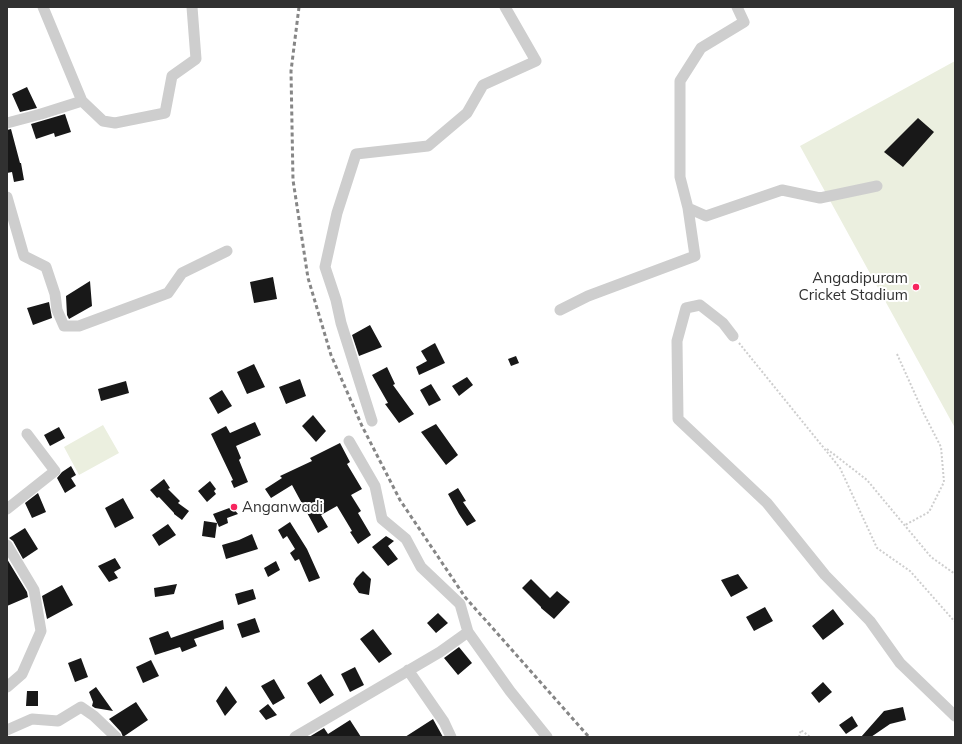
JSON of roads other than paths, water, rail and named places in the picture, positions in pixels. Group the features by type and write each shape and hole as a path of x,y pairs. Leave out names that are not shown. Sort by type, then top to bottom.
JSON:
{"street":[{"path":"43,7 82,101 103,120 115,123 165,113 172,76 196,59 192,7"},
{"path":"372,421 325,268 338,213 356,154 428,146 467,113 483,85 536,61 505,7"},
{"path":"560,310 588,296 695,256 688,208 680,177 680,81 701,48 744,22 737,7"},
{"path":"7,123 82,101"},
{"path":"688,208 706,216 782,190 820,198 877,186"},
{"path":"7,197 24,256 46,267 55,294 57,310 64,326 79,326 168,293 182,273 227,251"},
{"path":"733,336 723,323 700,305 686,308 677,341 678,419 767,503 825,575 870,620 900,662 955,716"},
{"path":"7,509 55,471 27,434"},
{"path":"349,441 375,486 382,519 406,539 421,567 460,604 468,632 510,691 547,737"},
{"path":"7,545 34,590 41,631 22,674 7,687"},
{"path":"295,737 440,652 468,632"},
{"path":"408,670 444,722 451,737"},
{"path":"7,730 32,719 58,721 81,707 94,716 116,737"}],"railway":[{"path":"299,7 291,71 293,180 308,278 331,355 362,426 400,500 465,597 589,737"}],"place":[{"name":"Angadipuram Cricket Stadium","path":"916,287"},
{"name":"Anganwadi","path":"234,507"}]}
